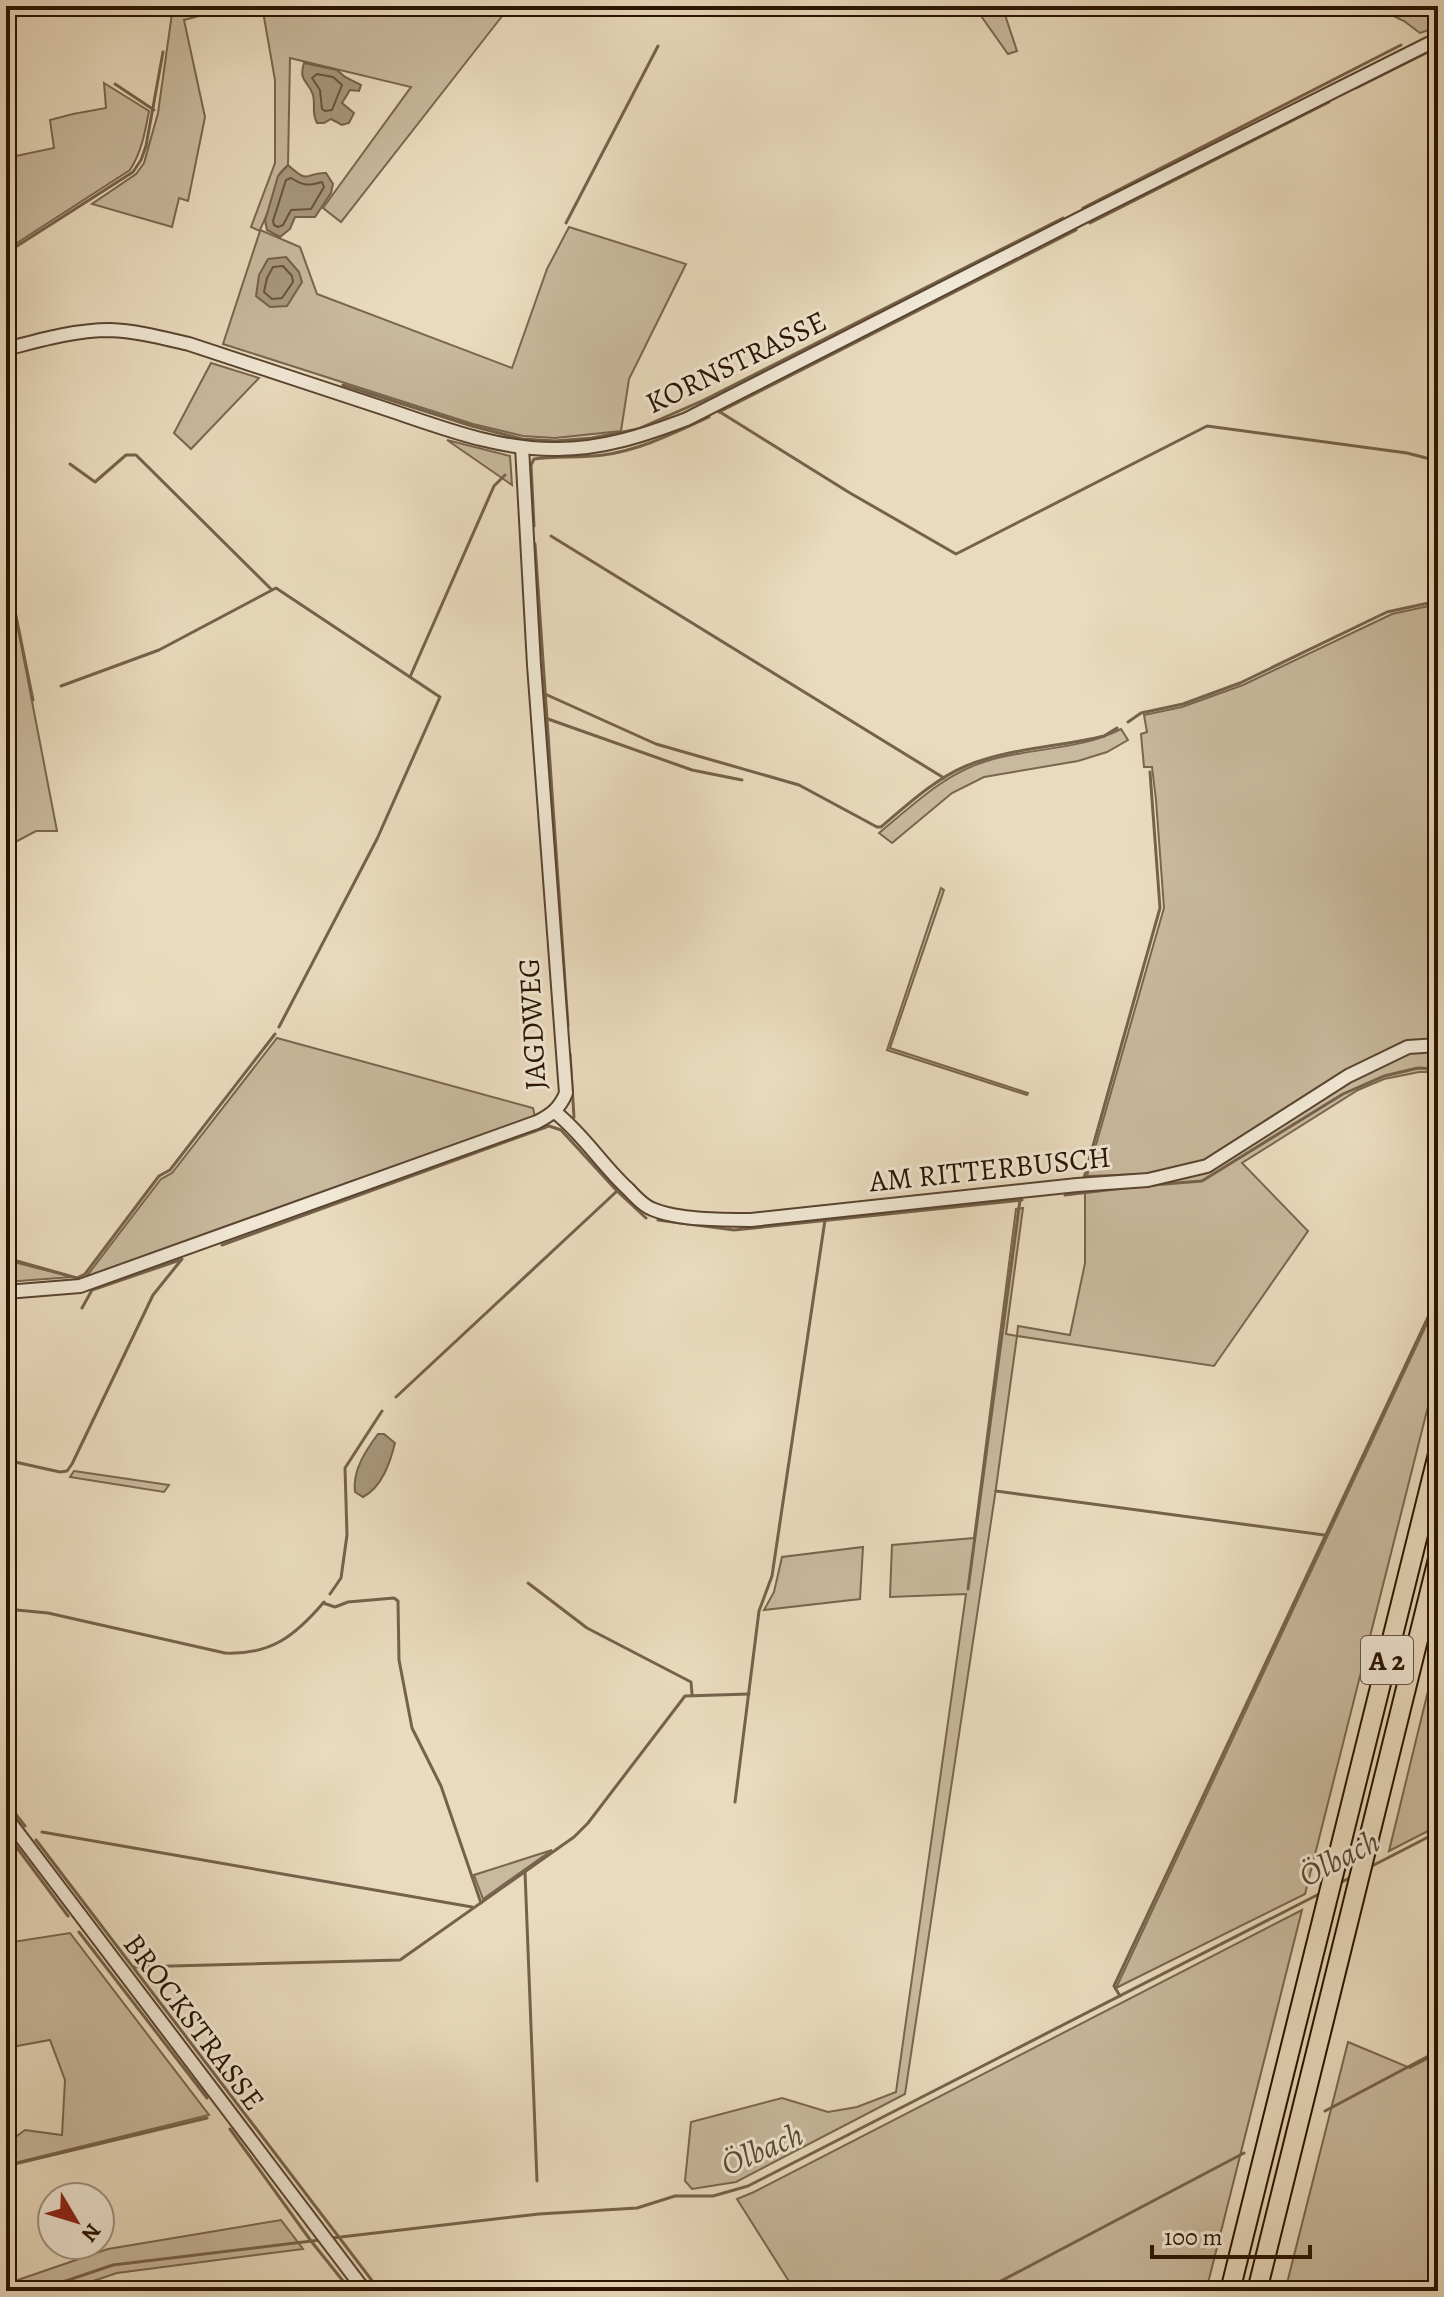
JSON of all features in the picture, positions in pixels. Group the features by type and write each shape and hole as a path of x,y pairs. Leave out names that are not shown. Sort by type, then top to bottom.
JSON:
{"highway":[{"name":"A 2","path":"1230,2291 1438,1454"},
{"name":"A 2","path":"1257,2291 1438,1559"},
{"path":"1223,2291 1240,2251"},
{"path":"1264,2291 1265,2257"}],"street":[{"name":"KORNSTRASSE","path":"6,349 74,333 110,330 143,334 189,344 470,437 522,447 596,447 640,437 687,419 1438,39"},
{"name":"JAGDWEG","path":"6,1292 80,1286 537,1122 555,1112 562,1103 566,1093 534,665 522,447"},
{"name":"AM RITTERBUSCH","path":"555,1112 621,1183 653,1210 717,1220 751,1220 1148,1180 1207,1166 1348,1076 1408,1047 1438,1045"},
{"name":"BROCKSTRASSE","path":"6,1817 365,2291"}],"shaded area":[{"path":"173,6 236,6 184,20 205,117 188,201 179,198 172,227 92,204 136,174 144,163 158,113"},
{"path":"262,6 510,6 341,222 323,208 411,87 290,58 288,165 280,173 260,230 300,247 317,294 512,368 547,269 569,227 686,264 629,379 621,431 555,438 523,436 473,424 223,344 260,231 251,227 275,163 275,80"},
{"path":"974,6 1002,6 1017,51 1008,54"},
{"path":"1373,6 1438,6 1438,27 1420,33 1404,21"},
{"path":"104,83 149,111 140,149 130,170 6,250 6,158 54,148 50,120 106,108"},
{"path":"211,363 259,378 191,449 174,433"},
{"path":"447,440 510,456 512,485"},
{"path":"1438,604 1438,1039 1404,1041 1342,1072 1206,1160 1146,1174 1087,1176 1164,908 1152,767 1144,767 1141,734 1147,732 1144,715 1182,707 1243,685 1392,614"},
{"path":"15,613 57,831 36,831 6,847 6,616"},
{"path":"1121,729 1128,740 1107,752 1078,761 984,777 952,793 892,843 879,833 930,791 972,766 1072,745"},
{"path":"941,888 944,890 890,1048 1027,1095 887,1050"},
{"path":"277,1038 533,1108 535,1117 86,1277 161,1179 172,1173"},
{"path":"1438,1052 1438,1072 1419,1072 1384,1079 1358,1090 1242,1163 1308,1231 1214,1366 1017,1336 1018,1326 1070,1335 1085,1263 1085,1189 1203,1173 1349,1080 1408,1053"},
{"path":"1023,1208 1006,1334 1017,1336 905,2094 736,2182 692,2189 685,2181 691,2122 782,2098 828,2112 857,2107 896,2092 966,1594 890,1597 892,1545 974,1538 1016,1209"},
{"path":"6,1260 72,1277 6,1282"},
{"path":"1438,1300 1438,1367 1305,1894 1116,1988"},
{"path":"74,1471 169,1485 164,1492 70,1477"},
{"path":"863,1547 860,1599 764,1610 774,1592 782,1557"},
{"path":"1438,1650 1438,1826 1389,1851"},
{"path":"552,1850 483,1899 474,1875"},
{"path":"1302,1910 1206,2291 795,2291 737,2199 754,2192"},
{"path":"70,1933 209,2115 6,2165 6,2144 25,2130 62,2135 65,2080 50,2040 6,2048 6,1943"},
{"path":"1348,2042 1410,2068 1438,2053 1438,2291 1285,2291"},
{"path":"281,2220 303,2249 117,2273 63,2291 6,2291 6,2284 73,2261 116,2261 116,2248"}],"water":[{"path":"304,63 337,70 361,85 359,91 350,90 342,103 354,113 349,123 342,125 331,119 317,123 313,95 302,74"},
{"path":"288,165 304,176 326,173 333,184 331,193 315,217 295,217 290,229 280,237 267,230 265,221 278,176"},
{"path":"286,257 299,272 302,282 287,306 270,307 256,296 259,275 268,259"},
{"path":"378,1434 384,1434 395,1443 380,1481 363,1497 355,1492 356,1476"}],"waterway":[{"path":"1083,208 1401,45"},
{"path":"566,223 658,46"},
{"path":"1356,88 1430,51 1438,63"},
{"path":"6,253 133,172 146,146 163,52"},
{"path":"115,84 154,110"},
{"path":"1090,223 1329,102"},
{"path":"343,385 522,439 555,441 592,438 638,429 704,400 1063,218"},
{"path":"719,412 1076,230"},
{"path":"720,412 956,554 1207,426 1407,453 1438,461"},
{"path":"534,526 531,465 534,459 617,453 657,440 709,417"},
{"path":"70,464 95,482 126,455 136,455 271,589"},
{"path":"410,677 494,486 505,475"},
{"path":"551,536 944,778"},
{"path":"535,544 568,1026"},
{"path":"6,587 13,592"},
{"path":"61,686 159,650 276,588 440,697 377,839 279,1027"},
{"path":"1128,722 1141,713 1183,704 1240,683 1387,612 1438,601"},
{"path":"6,615 15,611 33,700"},
{"path":"545,694 656,744 799,785 877,827 881,827 932,785 966,766 1017,751 1104,736 1117,728"},
{"path":"548,719 692,770 742,780"},
{"path":"1084,1178 1160,908 1150,772"},
{"path":"6,1258 77,1278 85,1274 159,1176 170,1170 275,1034"},
{"path":"570,1054 574,1117"},
{"path":"1152,1185 1202,1181 1343,1094 1384,1076 1418,1068 1438,1069"},
{"path":"6,1103 14,1089"},
{"path":"222,1245 549,1126 561,1130 646,1218"},
{"path":"1065,1195 1132,1187"},
{"path":"396,1397 616,1192"},
{"path":"968,1589 1020,1200"},
{"path":"658,1220 734,1230 1022,1200"},
{"path":"735,1802 759,1611 772,1576 825,1220"},
{"path":"6,1460 67,1471 153,1295 182,1259"},
{"path":"82,1308 92,1290 180,1260"},
{"path":"1120,1996 1114,1986 1438,1296"},
{"path":"330,1594 341,1578 347,1535 345,1468 382,1411"},
{"path":"996,1491 1324,1535"},
{"path":"528,1583 587,1628 691,1682 692,1694"},
{"path":"323,1603 335,1607 348,1602 394,1598 398,1601 399,1660 412,1728 441,1786 481,1903"},
{"path":"6,1609 48,1613 225,1653 241,1653 281,1641 303,1625 324,1602"},
{"path":"134,1967 400,1960 574,1837 685,1696 749,1694"},
{"path":"1429,1738 1438,1730"},
{"path":"6,1802 25,1826"},
{"path":"42,1832 472,1907"},
{"name":"Ölbach","path":"1370,1867 1438,1832"},
{"path":"6,1833 68,1916"},
{"path":"36,1840 380,2291"},
{"path":"525,1872 537,2181"},
{"name":"Ölbach","path":"1338,1884 1353,1876"},
{"name":"Ölbach","path":"332,2238 539,2214 637,2208 675,2196 713,2196 748,2186 1321,1893"},
{"path":"79,1932 207,2098"},
{"path":"1325,2111 1438,2051"},
{"path":"6,2166 207,2118"},
{"path":"230,2129 351,2291"},
{"path":"982,2291 1244,2153"},
{"name":"Ölbach","path":"36,2291 113,2265 320,2240"}]}
